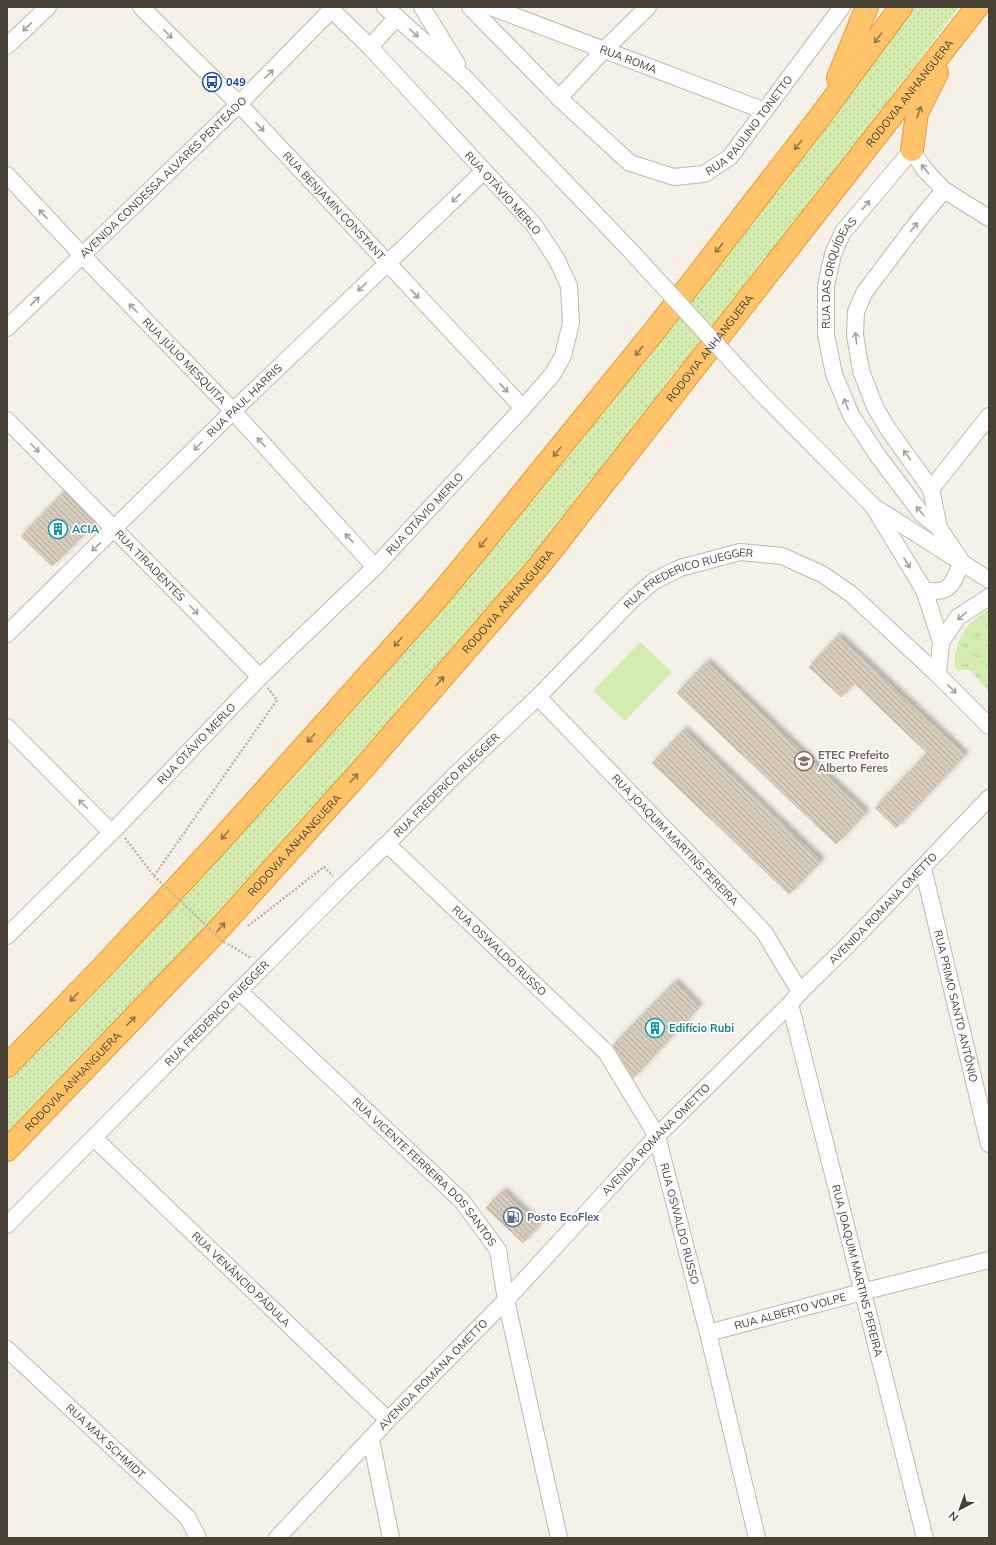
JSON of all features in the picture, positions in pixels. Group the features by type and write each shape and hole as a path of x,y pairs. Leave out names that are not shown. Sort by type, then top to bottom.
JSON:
{"highway":[{"path":"822,114 867,7"},
{"path":"7,1066 101,969 218,843 433,603 503,519 660,324 822,114 901,7"},
{"path":"912,150 917,113 968,19"},
{"name":"RODOVIA ANHANGUERA","path":"7,1150 219,929 365,766 539,566 968,19"}],"street":[{"path":"7,46 48,7"},
{"name":"RUA BENJAMIN CONSTANT","path":"141,7 239,104 523,408"},
{"path":"422,7 466,79"},
{"name":"RUA PAULINO TONETTO","path":"470,7 559,98 630,163 674,177 704,174 730,157 842,7"},
{"name":"RUA ROMA","path":"491,7 765,111"},
{"path":"559,98 604,50 648,7"},
{"name":"AVENIDA CONDESSA ALVARES PENTEADO","path":"7,328 239,104 333,9"},
{"name":"RUA OTÁVIO MERLO","path":"7,936 114,829 260,677 376,567 523,408 552,375 563,356 571,323 569,286 557,260 534,225 333,9"},
{"path":"370,47 391,12 466,79 629,249 761,393 873,506 989,580"},
{"path":"912,150 924,169 944,190 989,218"},
{"name":"RUA DAS ORQUÍDEAS","path":"912,150 843,232 833,254 826,286 826,334 834,374 851,415 878,456 920,513 939,528 962,562"},
{"name":"RUA PAUL HARRIS","path":"7,634 233,411 484,171"},
{"name":"RUA JÚLIO MESQUITA","path":"7,175 82,256 233,411 376,567"},
{"name":"RUA DAS ORQUÍDEAS","path":"939,528 931,489 888,429 875,407 861,371 855,335 856,312 864,293 916,224 944,190"},
{"path":"931,489 989,416"},
{"name":"RUA TIRADENTES","path":"7,420 260,677"},
{"path":"873,506 924,590 941,642 938,675"},
{"name":"RUA FREDERICO RUEGGER","path":"7,1225 240,992 343,886 453,777 538,697 632,600 654,581 680,568 740,552 782,556 822,574 851,594 938,675 989,726"},
{"path":"924,590 936,592 945,590 953,582 962,562"},
{"path":"941,642 958,617 989,597"},
{"name":"RUA JOAQUIM MARTINS PEREIRA","path":"538,697 764,932 795,998 862,1292 925,1538"},
{"path":"7,727 114,829"},
{"name":"AVENIDA ROMANA OMETTO","path":"278,1538 388,1420 506,1300 657,1136 849,944 989,798"},
{"name":"RUA OSWALDO RUSSO","path":"387,844 606,1052 657,1136 708,1334 757,1538"},
{"name":"RUA PRIMO SANTO ANTÔNIO","path":"923,868 989,1144"},
{"name":"RUA VICENTE FERREIRA DOS SANTOS","path":"240,992 462,1201 498,1250 506,1300 560,1538"},
{"name":"RUA VENÂNCIO PÁDULA","path":"94,1138 388,1420"},
{"name":"RUA ALBERTO VOLPE","path":"708,1334 862,1292 989,1260"},
{"name":"RUA MAX SCHMIDT","path":"7,1349 188,1518 198,1538"},
{"path":"371,1439 391,1538"}],"path":[{"path":"154,876 277,700 260,677"},
{"path":"114,829 154,876 225,943 265,966"},
{"path":"244,928 324,867 343,886"},
{"path":"225,943 231,938"}],"green space":[{"path":"912,7 959,7 768,260 538,555 239,894 7,1137 7,1080 31,1056 739,235"},
{"path":"989,609 989,696 987,690 970,670 956,670 955,658 959,640 965,629"},
{"path":"640,642 672,672 625,721 593,691"}],"building":[{"name":"ACIA","path":"64,492 95,523 52,566 21,536"},
{"path":"838,636 965,755 896,828 875,808 927,753 854,683 841,697 809,667"},
{"path":"707,662 866,813 836,844 677,693"},
{"path":"684,730 821,861 789,894 652,763"},
{"name":"Edifício Rubi","path":"675,982 699,1007 633,1078 613,1045"},
{"name":"Posto EcoFlex","path":"503,1191 539,1225 523,1243 486,1208"}],"place":[{"name":"049","path":"212,82"},
{"name":"ACIA","path":"58,529"},
{"name":"ETEC Prefeito Alberto Feres","path":"804,761"},
{"name":"Edifício Rubi","path":"655,1028"},
{"name":"Posto EcoFlex","path":"513,1217"}]}
